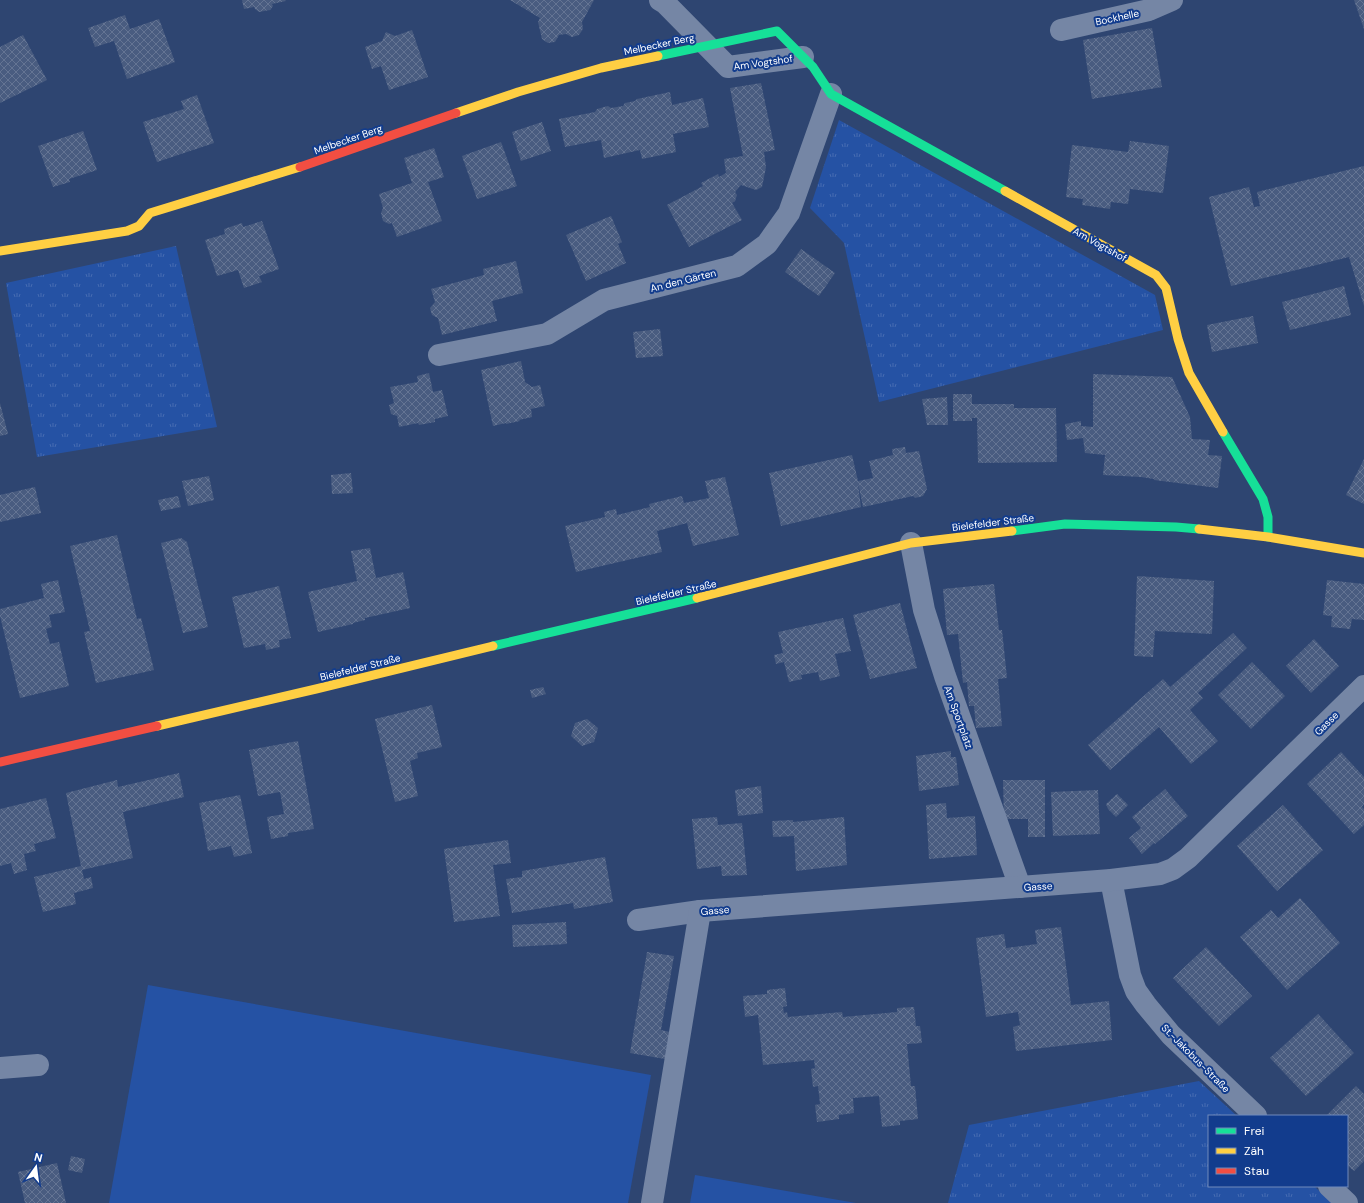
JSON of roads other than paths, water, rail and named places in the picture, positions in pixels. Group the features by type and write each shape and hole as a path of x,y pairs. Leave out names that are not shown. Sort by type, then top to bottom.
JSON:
{"street":[{"name":"Am Vogtshof","path":"660,0 665,3 728,67 803,57"},
{"name":"Bockhelle","path":"1061,30 1149,10 1172,0"},
{"name":"Am Vogtshof","path":"706,46 777,31 813,67 831,94 1156,275 1166,288 1178,339 1189,373 1263,499 1268,517 1268,537"},
{"name":"Melbecker Berg","path":"0,251 127,231 139,226 150,213 297,168 518,92 602,68 706,46"},
{"name":"An den Gärten","path":"439,355 547,334 604,300 737,266 767,244 789,212 831,94"},
{"name":"Bielefelder Straße","path":"0,762 316,690 722,592 910,543 1065,524 1176,526 1268,537 1364,553"},
{"name":"Am Sportplatz","path":"910,543 924,610 933,640 1020,887"},
{"name":"Gasse","path":"638,920 700,910 1111,880 1160,874 1173,869 1188,858 1364,686"},
{"name":"St.-Jakobus-Straße","path":"1111,880 1130,975 1136,991 1171,1035 1255,1115"},
{"path":"652,1203 700,910"},
{"path":"0,1068 38,1065"},
{"path":"1330,1187 1347,1203"}]}
